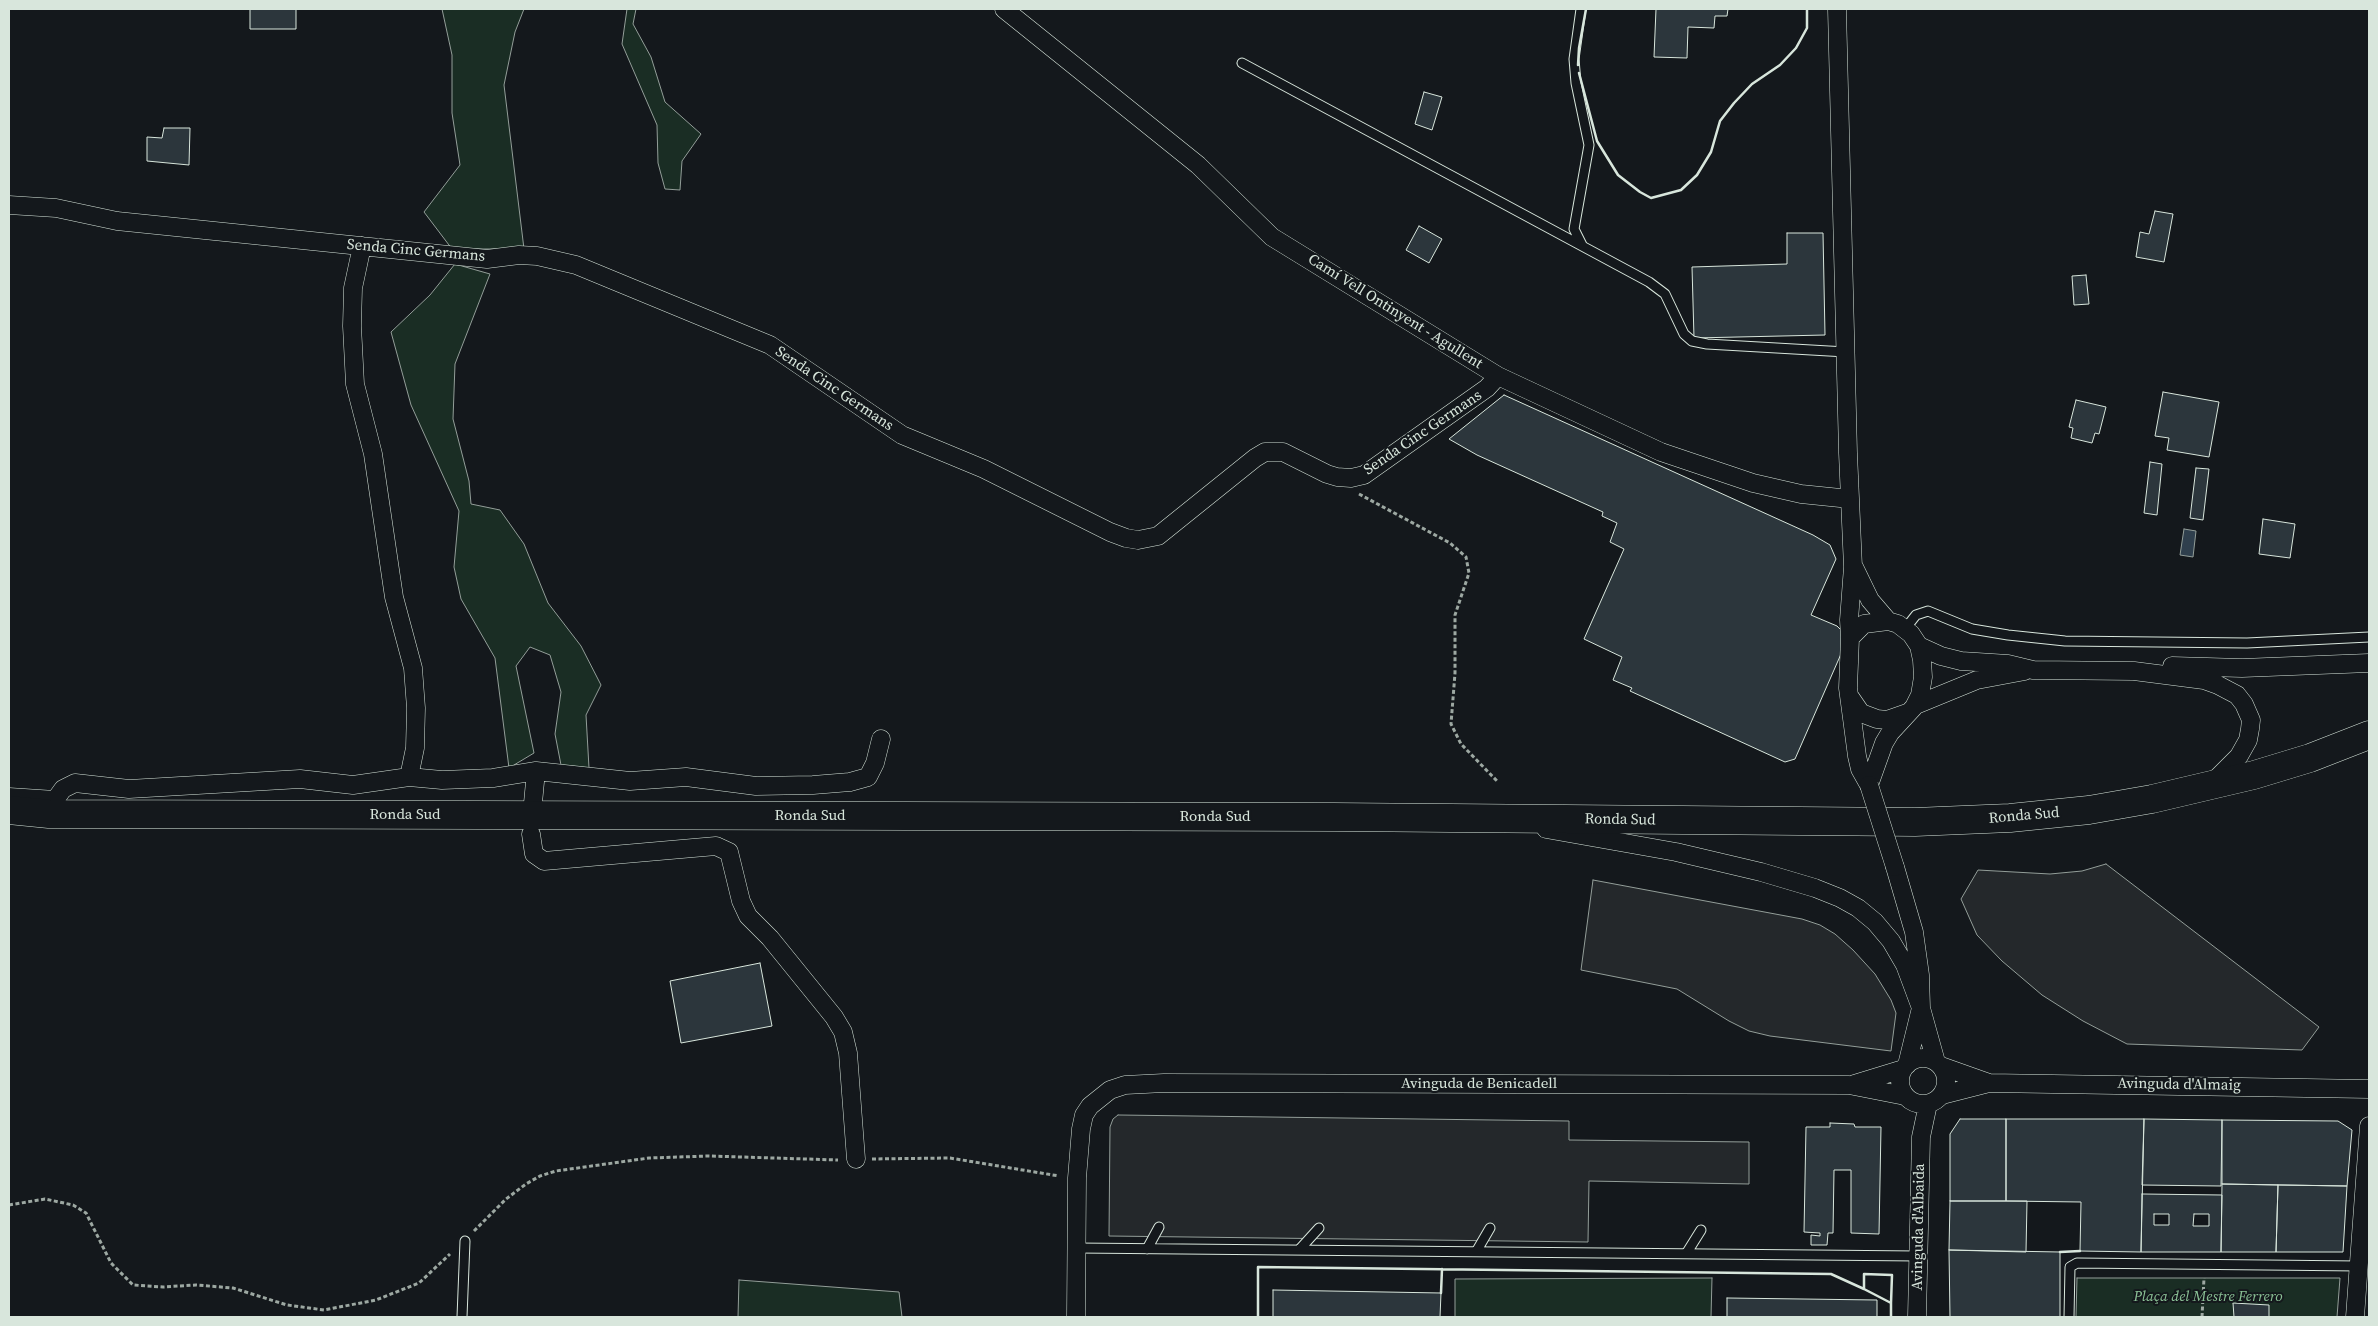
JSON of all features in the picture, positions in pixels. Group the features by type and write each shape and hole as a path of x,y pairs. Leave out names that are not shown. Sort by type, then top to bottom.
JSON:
{"main road":[{"name":"Ronda Sud","path":"49,814 1489,818 1915,822 2010,818 2089,810 2207,787 2310,758 2369,735"},
{"path":"9,810 49,814"},
{"path":"9,823 49,814"}],"street":[{"name":"Camí Vell Ontinyent - Agullent","path":"1004,9 1198,165 1272,237 1498,376 1661,452 1753,483 1801,494 1850,499"},
{"path":"1489,818 1676,852 1761,872 1840,898 1858,908 1875,922 1892,941 1905,965 1921,1008 1938,1064 1947,1080 1922,1099 1900,1083 1921,1008 1920,975 1914,932 1869,785 1860,769 1850,697 1849,620 1854,567 1850,499 1837,9"},
{"name":"Senda Cinc Germans","path":"9,205 56,208 117,221 486,259 519,255 538,256 576,265 770,345 902,435 984,469 1126,538 1148,539 1158,536 1254,458 1265,452 1283,452 1327,474 1351,478 1364,474 1477,396 1498,376"},
{"path":"362,246 353,288 352,326 355,384 373,454 394,597 413,668 416,708 415,748 409,777"},
{"path":"1854,567 1870,600 1888,621 1905,629 1919,646 1941,656 1961,661 2008,664 2033,670"},
{"path":"1850,638 1864,624 1888,621"},
{"path":"1869,785 1884,743 1890,733 1912,709 1923,677 1919,646"},
{"path":"2134,671 2178,666 2242,668 2369,663"},
{"path":"1850,697 1861,713 1877,719 1887,720 1977,680 2033,670 2134,671 2204,680 2229,690 2244,704 2250,720 2248,740 2236,760 2207,787"},
{"path":"9,797 55,800 63,789 76,783 129,789 300,779 353,784 409,777 442,780 493,778 536,771 630,781 686,777 756,786 850,782 868,777 875,763 881,739"},
{"path":"533,803 536,771"},
{"path":"530,834 534,854 544,861 716,846 730,852 740,901 748,916 770,938 834,1016 842,1032 848,1053 856,1159"},
{"path":"1849,1086 1905,1067 1921,1058 1938,1064"},
{"name":"Avinguda d'Almaig","path":"1938,1064 1989,1083"},
{"name":"Avinguda de Benicadell","path":"1077,1178 1084,1115 1090,1106 1110,1090 1125,1085 1164,1083 1849,1086"},
{"name":"Avinguda d'Almaig","path":"1849,1086 1922,1099 1989,1083 2369,1089"},
{"name":"Avinguda d'Albaida","path":"1917,1317 1922,1099"},
{"path":"2355,1317 2359,1266 2366,1217 2369,1126"},
{"path":"1076,1317 1077,1178"}],"lane":[{"path":"1580,9 1574,58 1576,84 1589,145 1574,229 1582,245"},
{"path":"1242,62 1582,245 1659,289 1665,294 1684,334 1692,340 1707,344 1846,352"},
{"path":"1905,629 1916,615 1928,611 1972,628 2008,635 2064,641 2247,643 2369,637"},
{"path":"1147,1248 1159,1226"},
{"path":"1299,1250 1319,1228"},
{"path":"1476,1252 1490,1228"},
{"path":"1686,1254 1701,1230"},
{"path":"462,1317 465,1241"},
{"path":"1077,1248 1918,1256"},
{"path":"2069,1317 2070,1267 2077,1263 2359,1266"}],"path":[{"path":"1351,478 1356,492 1450,543 1466,557 1469,572 1455,615 1455,673 1451,724 1462,744 1498,782"},
{"path":"9,1205 45,1199 73,1205 86,1213 111,1263 134,1285 163,1287 196,1285 233,1288 287,1305 324,1310 376,1300 419,1283 465,1241 506,1199 540,1176 556,1170 649,1158 709,1156 856,1159 950,1158 1077,1178"},
{"path":"2202,1317 2204,1264"}],"green space":[{"path":"442,9 524,9 515,32 504,85 524,249 452,249 424,212 460,165 452,113 452,55"},
{"path":"627,9 636,9 633,24 651,57 665,102 701,134 682,161 680,190 665,189 658,163 657,125 622,44"},
{"path":"455,264 490,274 455,364 453,419 469,481 471,504 500,510 524,544 548,603 581,646 601,685 586,715 589,768 561,765 555,734 561,692 550,655 530,647 516,666 534,753 509,768 495,658 461,599 454,567 459,511 411,405 391,332 430,295"},
{"path":"1712,1278 1711,1317 1455,1317 1455,1279"},
{"name":"Plaça del Mestre Ferrero","path":"2077,1278 2340,1278 2337,1317 2076,1317"},
{"path":"739,1280 899,1292 902,1317 738,1317"}],"shaded area":[{"path":"2106,864 2319,1027 2302,1050 2127,1044 2083,1021 2042,995 2002,961 1977,935 1961,899 1978,870 2050,874 2082,871"},
{"path":"1593,880 1802,919 1820,925 1835,934 1853,950 1875,974 1891,1000 1896,1013 1891,1051 1770,1036 1749,1031 1677,989 1581,970"},
{"path":"1118,1115 1569,1121 1569,1140 1749,1142 1749,1184 1589,1181 1588,1242 1109,1236 1110,1127 1113,1119"}],"water":[{"path":"2184,529 2196,531 2193,557 2180,555"}],"building":[{"path":"250,9 296,9 296,29 250,29"},
{"path":"1656,9 1728,9 1727,16 1715,16 1714,28 1688,27 1687,58 1654,57"},
{"path":"1424,92 1442,97 1432,130 1415,124"},
{"path":"164,128 190,128 189,165 147,161 147,137 162,138"},
{"path":"2155,211 2173,214 2164,262 2136,257 2140,232 2149,234"},
{"path":"1419,226 1442,239 1429,263 1406,250"},
{"path":"1787,233 1823,233 1825,335 1694,338 1692,267 1787,264"},
{"path":"2086,275 2089,304 2074,305 2072,276"},
{"path":"2163,392 2219,402 2209,457 2167,450 2169,438 2155,436"},
{"path":"1504,395 1813,535 1830,545 1836,559 1811,615 1837,626 1841,630 1843,642 1841,654 1795,759 1785,762 1630,691 1632,688 1613,680 1622,657 1584,639 1624,549 1610,542 1617,523 1602,516 1603,512 1477,455 1449,439"},
{"path":"2076,400 2106,407 2099,434 2095,433 2092,443 2071,438 2073,428 2069,427"},
{"path":"2150,462 2162,464 2157,515 2144,513"},
{"path":"2196,468 2209,469 2203,520 2190,518"},
{"path":"2263,519 2295,524 2290,558 2259,554"},
{"path":"760,963 772,1026 681,1043 670,981"},
{"path":"1960,1119 2006,1119 2006,1201 1950,1201 1950,1134"},
{"path":"2006,1119 2144,1119 2141,1252 2080,1251 2081,1202 2006,1201"},
{"path":"2144,1119 2222,1120 2221,1186 2142,1185"},
{"path":"2222,1120 2338,1121 2352,1130 2347,1186 2222,1184"},
{"path":"1830,1123 1854,1124 1855,1127 1881,1127 1879,1234 1851,1233 1851,1170 1834,1170 1833,1233 1828,1233 1827,1245 1811,1245 1811,1235 1820,1236 1820,1233 1804,1232 1806,1127 1830,1127"},
{"path":"2222,1184 2278,1185 2276,1252 2221,1252"},
{"path":"2278,1185 2347,1186 2343,1252 2276,1252"},
{"path":"2142,1194 2222,1195 2221,1252 2141,1252","holes":["2154,1214 2169,1214 2169,1225 2154,1225","2194,1214 2209,1214 2209,1226 2193,1226"]},
{"path":"1950,1201 2027,1201 2026,1252 1949,1250"},
{"path":"1949,1250 2060,1252 2060,1317 1950,1317"},
{"path":"1273,1290 1441,1293 1440,1317 1273,1317"},
{"path":"1727,1298 1877,1300 1877,1317 1727,1317"},
{"path":"2233,1303 2269,1305 2269,1317 2234,1317"}],"wall":[{"path":"1578,65 1586,9"},
{"path":"1579,73 1597,141 1618,175 1651,198 1681,190 1697,175 1711,152 1720,121 1734,103 1752,84 1780,65 1796,48 1807,28 1807,9"},
{"path":"2060,1252 2080,1251"},
{"path":"1258,1317 1258,1267 1831,1274 1864,1289 1864,1274 1892,1275 1891,1303"},
{"path":"1441,1293 1442,1269"},
{"path":"1864,1289 1891,1303 1891,1317"}]}
